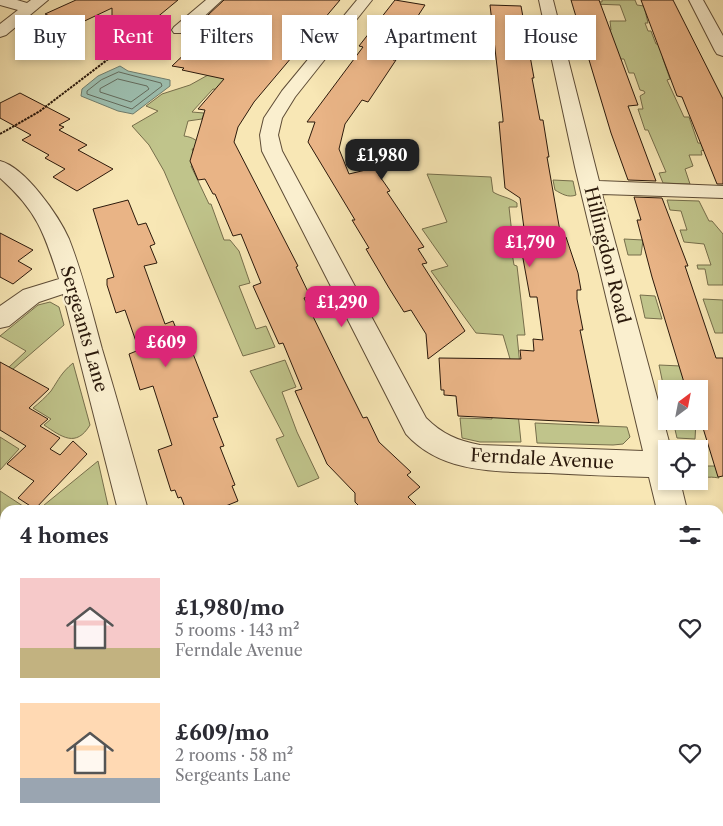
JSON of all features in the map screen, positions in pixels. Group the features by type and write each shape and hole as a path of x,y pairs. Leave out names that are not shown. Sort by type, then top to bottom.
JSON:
{"street":[{"path":"0,0 35,4"},
{"path":"193,15 215,0"},
{"name":"Ferndale Avenue","path":"365,0 288,95 272,118 269,135 272,151 416,426 423,434 446,449 459,454 480,458 658,465"},
{"name":"Hillingdon Road","path":"546,0 590,187 658,453"},
{"path":"696,0 723,51"},
{"path":"0,32 35,4"},
{"name":"Sergeants Lane","path":"0,167 28,192 44,214 57,238 72,283 132,505"},
{"path":"590,187 683,192 723,192"},
{"path":"0,319 31,296 72,283"},
{"name":"Hillingdon Road","path":"667,490 671,505"}],"path":[{"path":"0,134 40,110 111,57 152,52 181,24"}],"green space":[{"path":"602,0 635,0 637,5 644,6 648,23 645,23 648,31 651,31 656,44 661,44 663,59 670,79 667,80 684,117 689,117 698,143 721,144 701,151 702,155 689,155 693,166 685,169 690,184 663,183 659,173 666,172 648,130 645,130 638,109 643,109 640,96 645,93 640,90 634,73 629,73 624,59 620,59 604,30 611,30 610,21 626,21 620,5 593,4 592,1 602,2"},
{"path":"230,60 238,60 220,90 213,89 192,112 204,113 202,119 188,121 184,136 200,143 204,148 192,149 198,163 191,166 209,204 211,204 224,240 230,240 239,251 250,283 239,286 256,329 266,326 275,347 243,356 164,171 149,145 132,126 158,111 146,106 162,94 190,85 226,65"},
{"path":"427,174 491,177 493,192 517,203 517,207 509,207 512,234 509,235 514,265 517,266 525,335 517,335 521,376 515,376 503,335 476,333 431,271 448,266 422,229 447,222"},
{"path":"553,180 573,181 576,195 568,196 555,190"},
{"path":"667,200 699,201 709,221 712,221 723,234 723,285 708,285 705,269 698,269 697,265 711,265 704,244 684,242 680,230 687,230 681,211 670,210"},
{"path":"624,239 643,240 641,255 628,255"},
{"path":"640,295 655,296 662,319 645,318"},
{"path":"703,299 723,300 723,333 715,333"},
{"path":"50,302 59,307 64,325 12,370 8,368 26,351 0,336 38,305"},
{"path":"285,360 296,387 282,392 297,432 319,478 298,487 276,439 284,436 250,371"},
{"path":"73,363 90,425 79,436 68,438 44,425 51,419 33,408 49,393 63,373"},
{"path":"659,365 681,366 683,380 662,380"},
{"path":"491,403 517,403 521,442 480,442 462,438 460,418 492,419"},
{"path":"535,423 627,427 630,437 623,444 613,445 537,443"},
{"path":"675,430 696,430 695,439 677,438"},
{"path":"0,437 19,449 0,470"},
{"path":"98,461 108,505 44,505"},
{"path":"708,466 715,466 719,478 708,478"},
{"path":"0,491 21,505 0,505"}],"water":[{"path":"120,66 128,71 170,80 170,86 133,114 118,111 81,96 82,89 98,76"}],"building":[{"path":"76,0 178,0 160,15 112,15 112,8 85,21 85,15 45,14"},
{"path":"224,0 340,0 327,15 282,15 282,60 289,60 254,102 238,127 234,142 298,266 296,267 310,296 304,298 363,418 367,417 379,442 411,472 407,475 420,487 408,497 416,505 358,505 355,502 355,493 327,464 295,391 302,389 283,343 279,344 253,286 261,283 241,234 233,236 215,194 213,194 205,179 198,180 190,161 205,110 198,109 224,79 172,66 181,57 181,60 272,60 272,15 208,15"},
{"path":"395,0 425,5 419,15 383,15"},
{"path":"571,0 599,0 638,105 628,106 656,181 628,180 611,133 589,60 596,60 596,15 576,15"},
{"path":"641,0 673,0 723,99 723,184 717,184 682,97 677,96"},
{"path":"490,5 521,6 523,15 505,15 505,60 531,60 534,78 532,78 540,120 543,120 549,157 547,157 561,237 566,237 578,273 581,290 577,290 577,299 583,330 580,330 599,423 458,416 456,396 444,395 444,390 441,390 439,358 521,359 520,350 534,351 533,339 543,340 537,297 530,297 522,253 525,254 522,236 525,236 520,198 505,188 499,122 503,122 503,119 495,49 495,15 491,15"},
{"path":"367,36 367,60 396,60 368,102 362,100 345,124 339,149 349,174 374,168 390,191 387,192 424,247 418,249 427,263 422,264 465,331 428,359 426,334 411,310 404,312 389,288 366,249 369,248 352,220 355,220 308,142 315,122 307,122 353,60 357,60 357,55 363,47 359,46"},
{"path":"20,93 70,119 59,125 64,127 59,130 87,145 78,150 113,169 77,191 53,177 65,169 45,158 49,155 22,140 31,135 0,118 0,103"},
{"path":"634,197 662,198 688,266 685,266 716,358 723,358 723,476 718,477 704,430 708,430 708,380 683,380 637,220 641,220"},
{"path":"128,200 138,225 146,223 155,244 150,246 157,263 144,266 165,324 173,321 182,343 188,341 218,417 213,418 224,446 220,447 235,485 232,486 238,501 228,505 184,505 181,497 178,498 175,490 171,491 158,450 172,445 153,386 140,390 129,354 139,350 125,310 116,313 107,285 107,279 114,277 93,209"},
{"path":"0,233 33,250 18,261 32,269 13,284 0,277"},
{"path":"0,362 49,389 29,408 48,419 40,426 60,438 50,449 60,455 73,441 87,454 39,505 29,505 18,498 34,481 7,464 26,446 0,430"}]}
